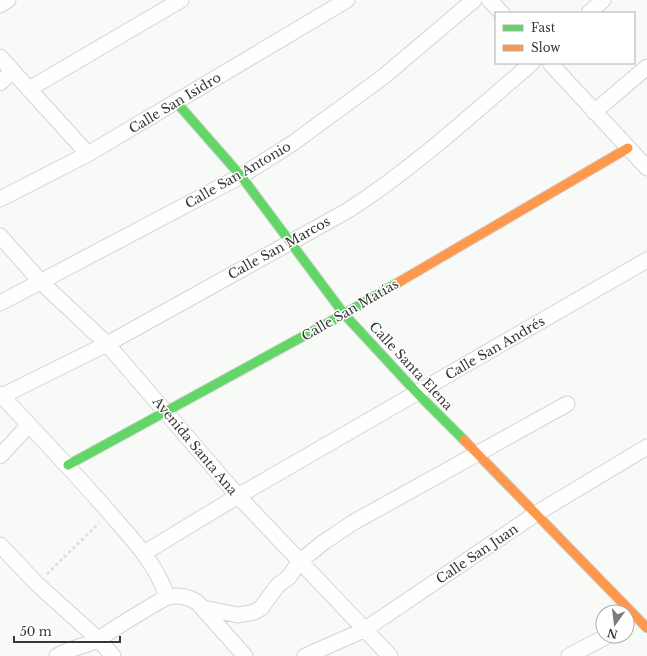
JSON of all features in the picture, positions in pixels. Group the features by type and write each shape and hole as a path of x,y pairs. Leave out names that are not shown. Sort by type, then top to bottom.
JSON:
{"street":[{"path":"0,4 8,0"},
{"path":"29,89 181,0"},
{"name":"Calle San Isidro","path":"0,198 88,154 177,103 347,0"},
{"name":"Calle San Antonio","path":"0,303 241,176 293,143 378,81 474,0"},
{"path":"489,0 501,12"},
{"path":"590,12 604,0"},
{"path":"0,57 88,154"},
{"name":"Calle San Marcos","path":"1,395 107,344 290,243 384,188 531,64"},
{"path":"551,64 647,168"},
{"path":"594,112 647,66"},
{"path":"0,83 12,71"},
{"name":"Calle Santa Elena","path":"177,103 241,176 344,314 417,393 537,513 640,622"},
{"name":"Calle San Matías","path":"68,465 344,314 628,148"},
{"name":"Avenida Santa Ana","path":"0,236 41,282 107,344 238,496 299,562 390,656"},
{"name":"Calle San Andrés","path":"144,553 238,496 647,260"},
{"path":"1,395 68,465 144,553 162,580 167,597"},
{"path":"203,608 238,615 254,612 261,608 278,585 290,577 299,562 324,542 354,522 567,404"},
{"path":"0,456 29,425"},
{"name":"Calle San Juan","path":"305,656 364,630 537,513 647,447"},
{"path":"0,545 38,584 98,639 113,656"},
{"path":"57,656 68,649 98,639 113,628 167,597 177,595 188,597 203,608 246,656"},
{"path":"569,656 595,642"}],"path":[{"path":"38,584 110,514"}],"traffic: fast":[{"path":"177,103 241,176 344,314 417,393 464,440"},
{"path":"68,465 344,314 399,282"}],"traffic: slow":[{"path":"399,282 628,148"},
{"path":"464,440 647,628"}]}
